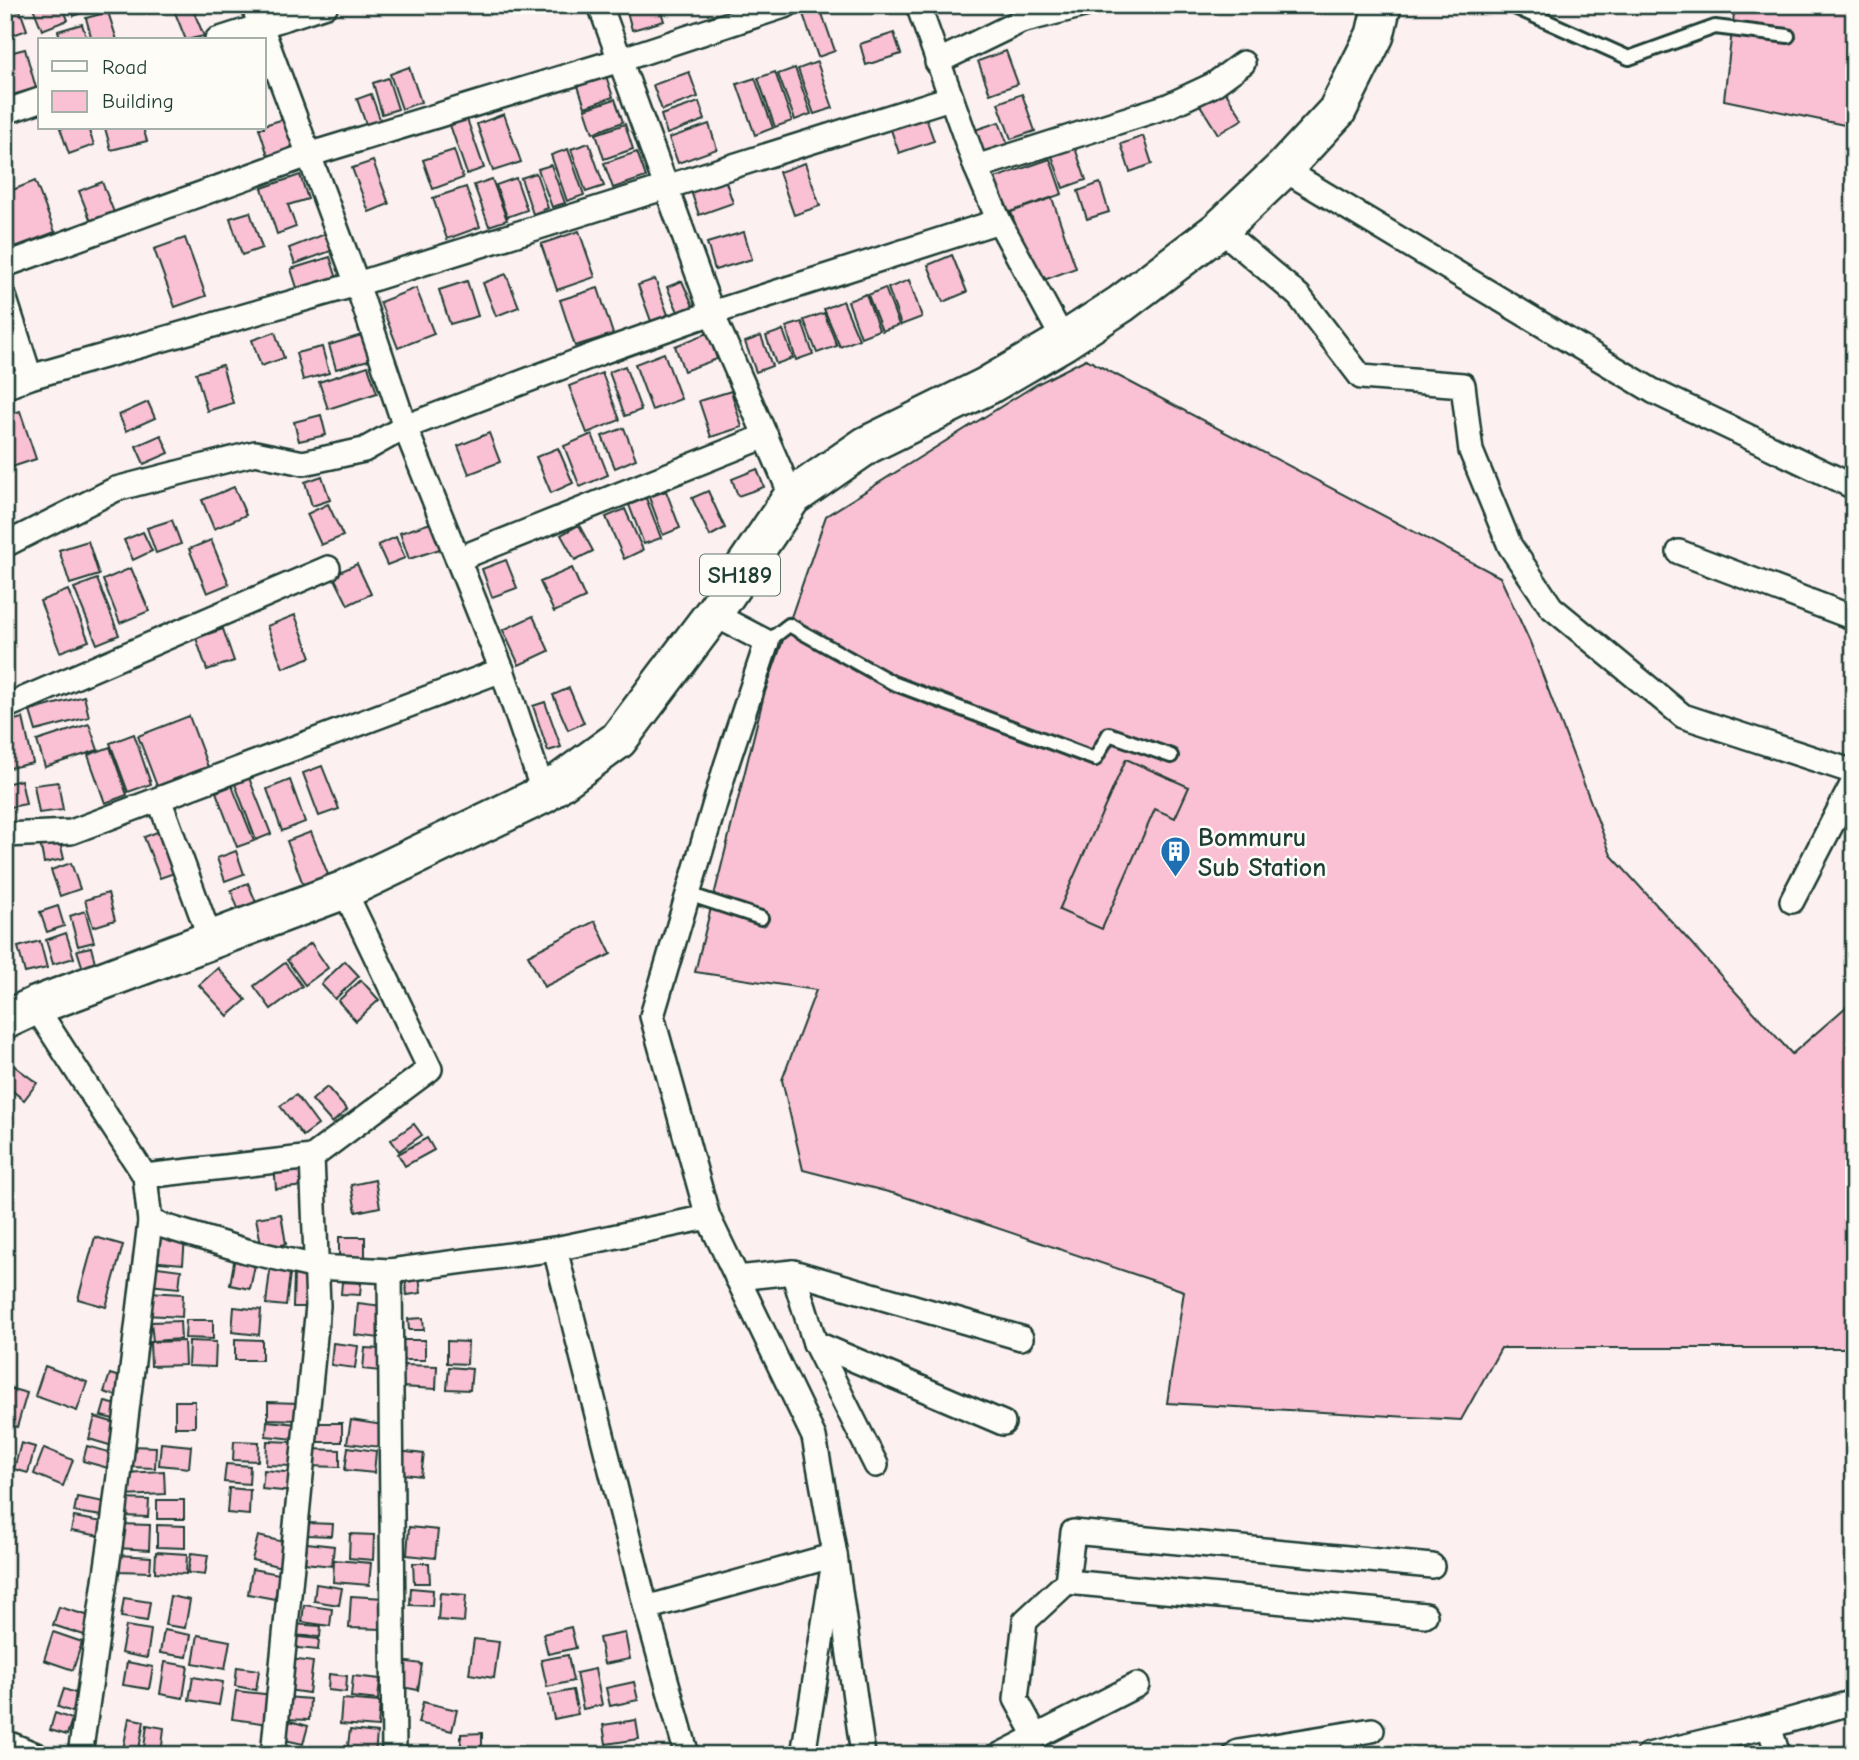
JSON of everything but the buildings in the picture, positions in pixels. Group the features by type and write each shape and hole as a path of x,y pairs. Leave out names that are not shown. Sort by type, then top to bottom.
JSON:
{"main road":[{"name":"SH189","path":"20,1013 344,890 544,794 618,740 713,614 792,497 867,445 987,387 1064,341 1121,304 1220,229 1283,169 1337,111 1374,35 1382,5"}],"street":[{"path":"220,38 256,16 326,5"},
{"path":"600,5 712,313 792,497"},
{"path":"5,265 309,155 620,60 787,5"},
{"path":"918,5 950,98 999,221 1064,341"},
{"path":"937,62 1021,21 1084,5"},
{"path":"256,16 264,38"},
{"path":"266,42 357,284 405,427 502,670 544,794"},
{"path":"976,167 1168,106 1213,85 1243,63"},
{"path":"5,387 30,377 357,284 950,98"},
{"path":"5,111 38,101"},
{"path":"1283,169 1653,391 1854,487"},
{"path":"5,545 116,489 255,453 303,463 364,450 405,427 599,353 712,313 999,221"},
{"path":"1220,229 1299,296 1361,377 1463,385 1471,451 1510,546 1551,607 1683,716 1854,772"},
{"path":"5,299 30,377"},
{"path":"458,559 766,436"},
{"path":"1679,552 1854,618"},
{"path":"5,707 328,568"},
{"path":"713,614 767,642 726,766 652,1016 708,1217 814,1437 835,1555 863,1755"},
{"path":"5,835 71,831 502,670"},
{"path":"1792,901 1854,781"},
{"path":"159,799 211,941"},
{"path":"145,1176 312,1157 430,1069 344,890"},
{"path":"20,1013 145,1176 150,1223 113,1525 80,1755"},
{"path":"273,1755 318,1306 312,1157"},
{"path":"150,1223 246,1251 317,1267 390,1271 555,1249 708,1217"},
{"path":"555,1249 646,1608 687,1755"},
{"path":"390,1271 394,1755"},
{"path":"737,1278 793,1272 1021,1338"},
{"path":"793,1272 815,1343 876,1465"},
{"path":"815,1343 1003,1423"},
{"path":"1036,1736 1016,1699 1025,1621 1067,1582 1073,1532 1432,1566"},
{"path":"646,1608 835,1555"},
{"path":"803,1755 835,1555"},
{"path":"1067,1582 1426,1615"},
{"path":"1000,1755 1137,1685"},
{"path":"1648,1755 1854,1702"},
{"path":"1769,1726 1778,1755"},
{"path":"1236,1755 1238,1752 1372,1730"},
{"path":"5,1742 36,1755"}],"lane":[{"path":"1510,5 1629,58 1715,27 1788,36"},
{"path":"767,642 789,625 893,682 1094,759 1109,734 1171,756"},
{"path":"688,894 761,918"}],"place":[{"name":"Bommuru Sub Station","path":"1175,879"}]}
